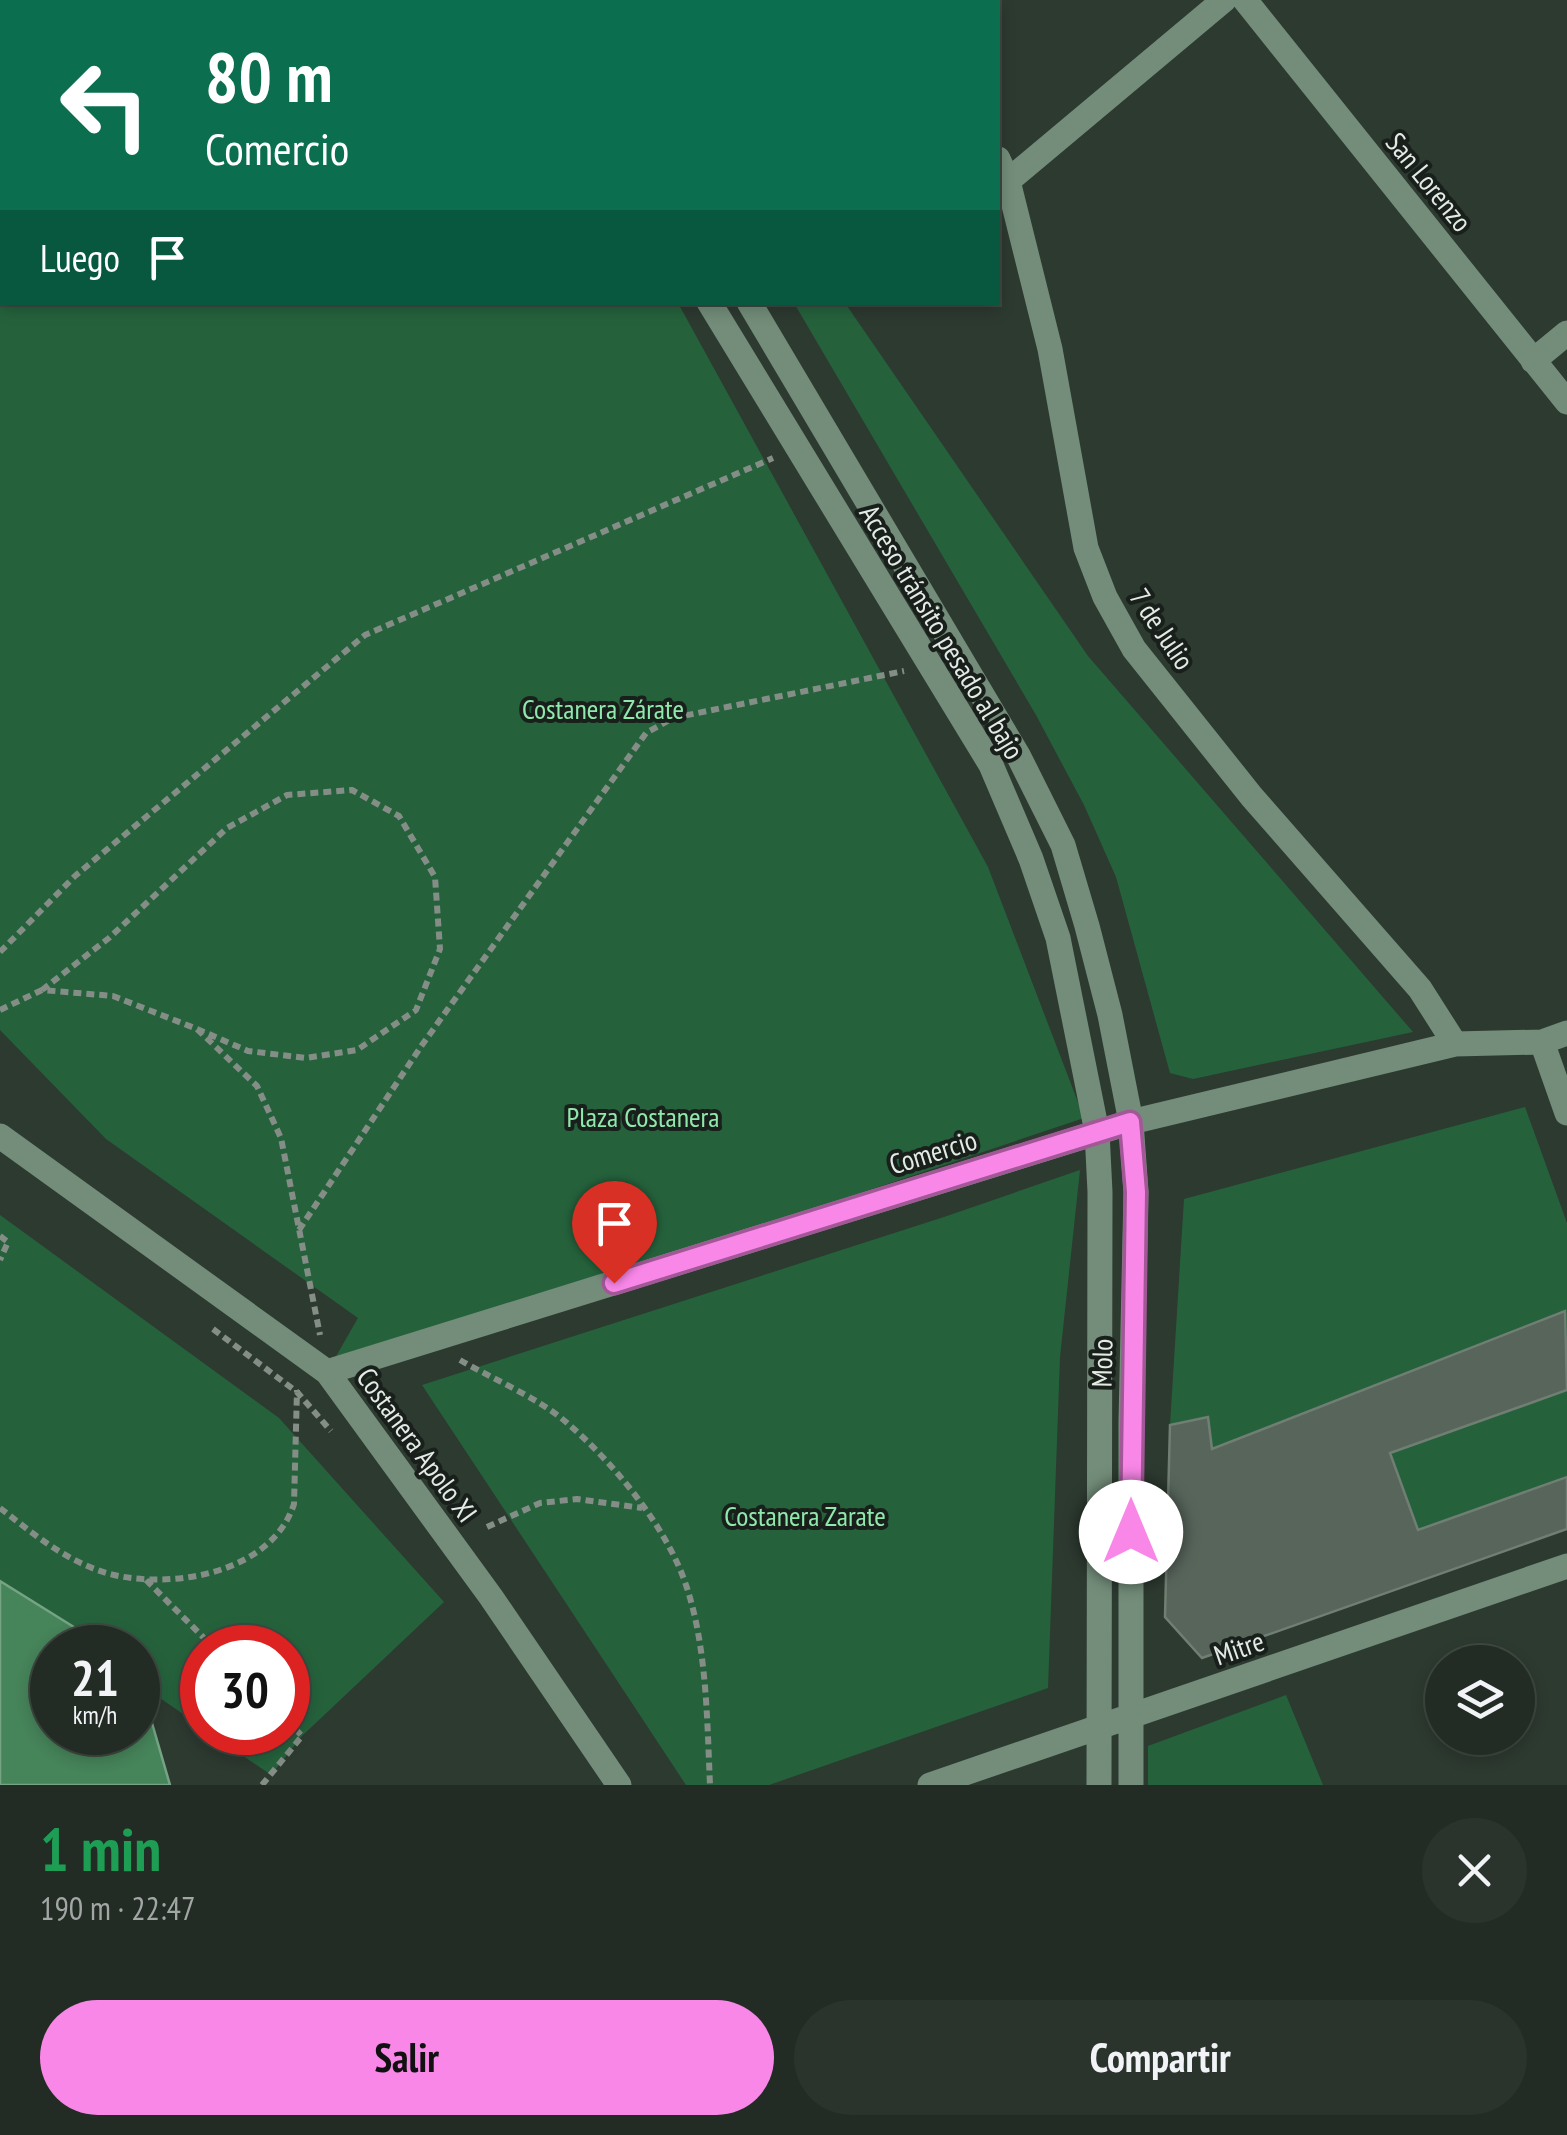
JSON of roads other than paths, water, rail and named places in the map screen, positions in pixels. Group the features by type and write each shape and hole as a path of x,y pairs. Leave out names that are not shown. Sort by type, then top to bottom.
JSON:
{"street":[{"path":"1003,170 1224,0"},
{"name":"San Lorenzo","path":"1245,0 1567,402"},
{"name":"7 de Julio","path":"1003,170 1050,349 1086,548 1105,597 1134,649 1252,797 1420,989 1455,1044"},
{"name":"Acceso tránsito pesado al bajo","path":"711,305 991,765 1058,938 1097,1132"},
{"name":"Acceso tránsito pesado al bajo","path":"751,305 1020,757 1062,845 1110,1016 1130,1122"},
{"path":"1533,361 1567,333"},
{"name":"Comercio","path":"317,1366 428,1341 1130,1122 1455,1044 1542,1042 1567,1032"},
{"path":"1542,1042 1567,1113"},
{"name":"Molo","path":"1130,1122 1136,1192 1131,1422 1131,1785"},
{"name":"Molo","path":"1097,1132 1099,1785"},
{"name":"Costanera Apolo XI","path":"0,1136 317,1366 491,1598 620,1785"},
{"name":"Mitre","path":"930,1785 1567,1566"}],"park label":[{"name":"Costanera Zárate","path":"603,709"},
{"name":"Plaza Costanera","path":"643,1117"},
{"name":"Costanera Zarate","path":"805,1516"}]}
